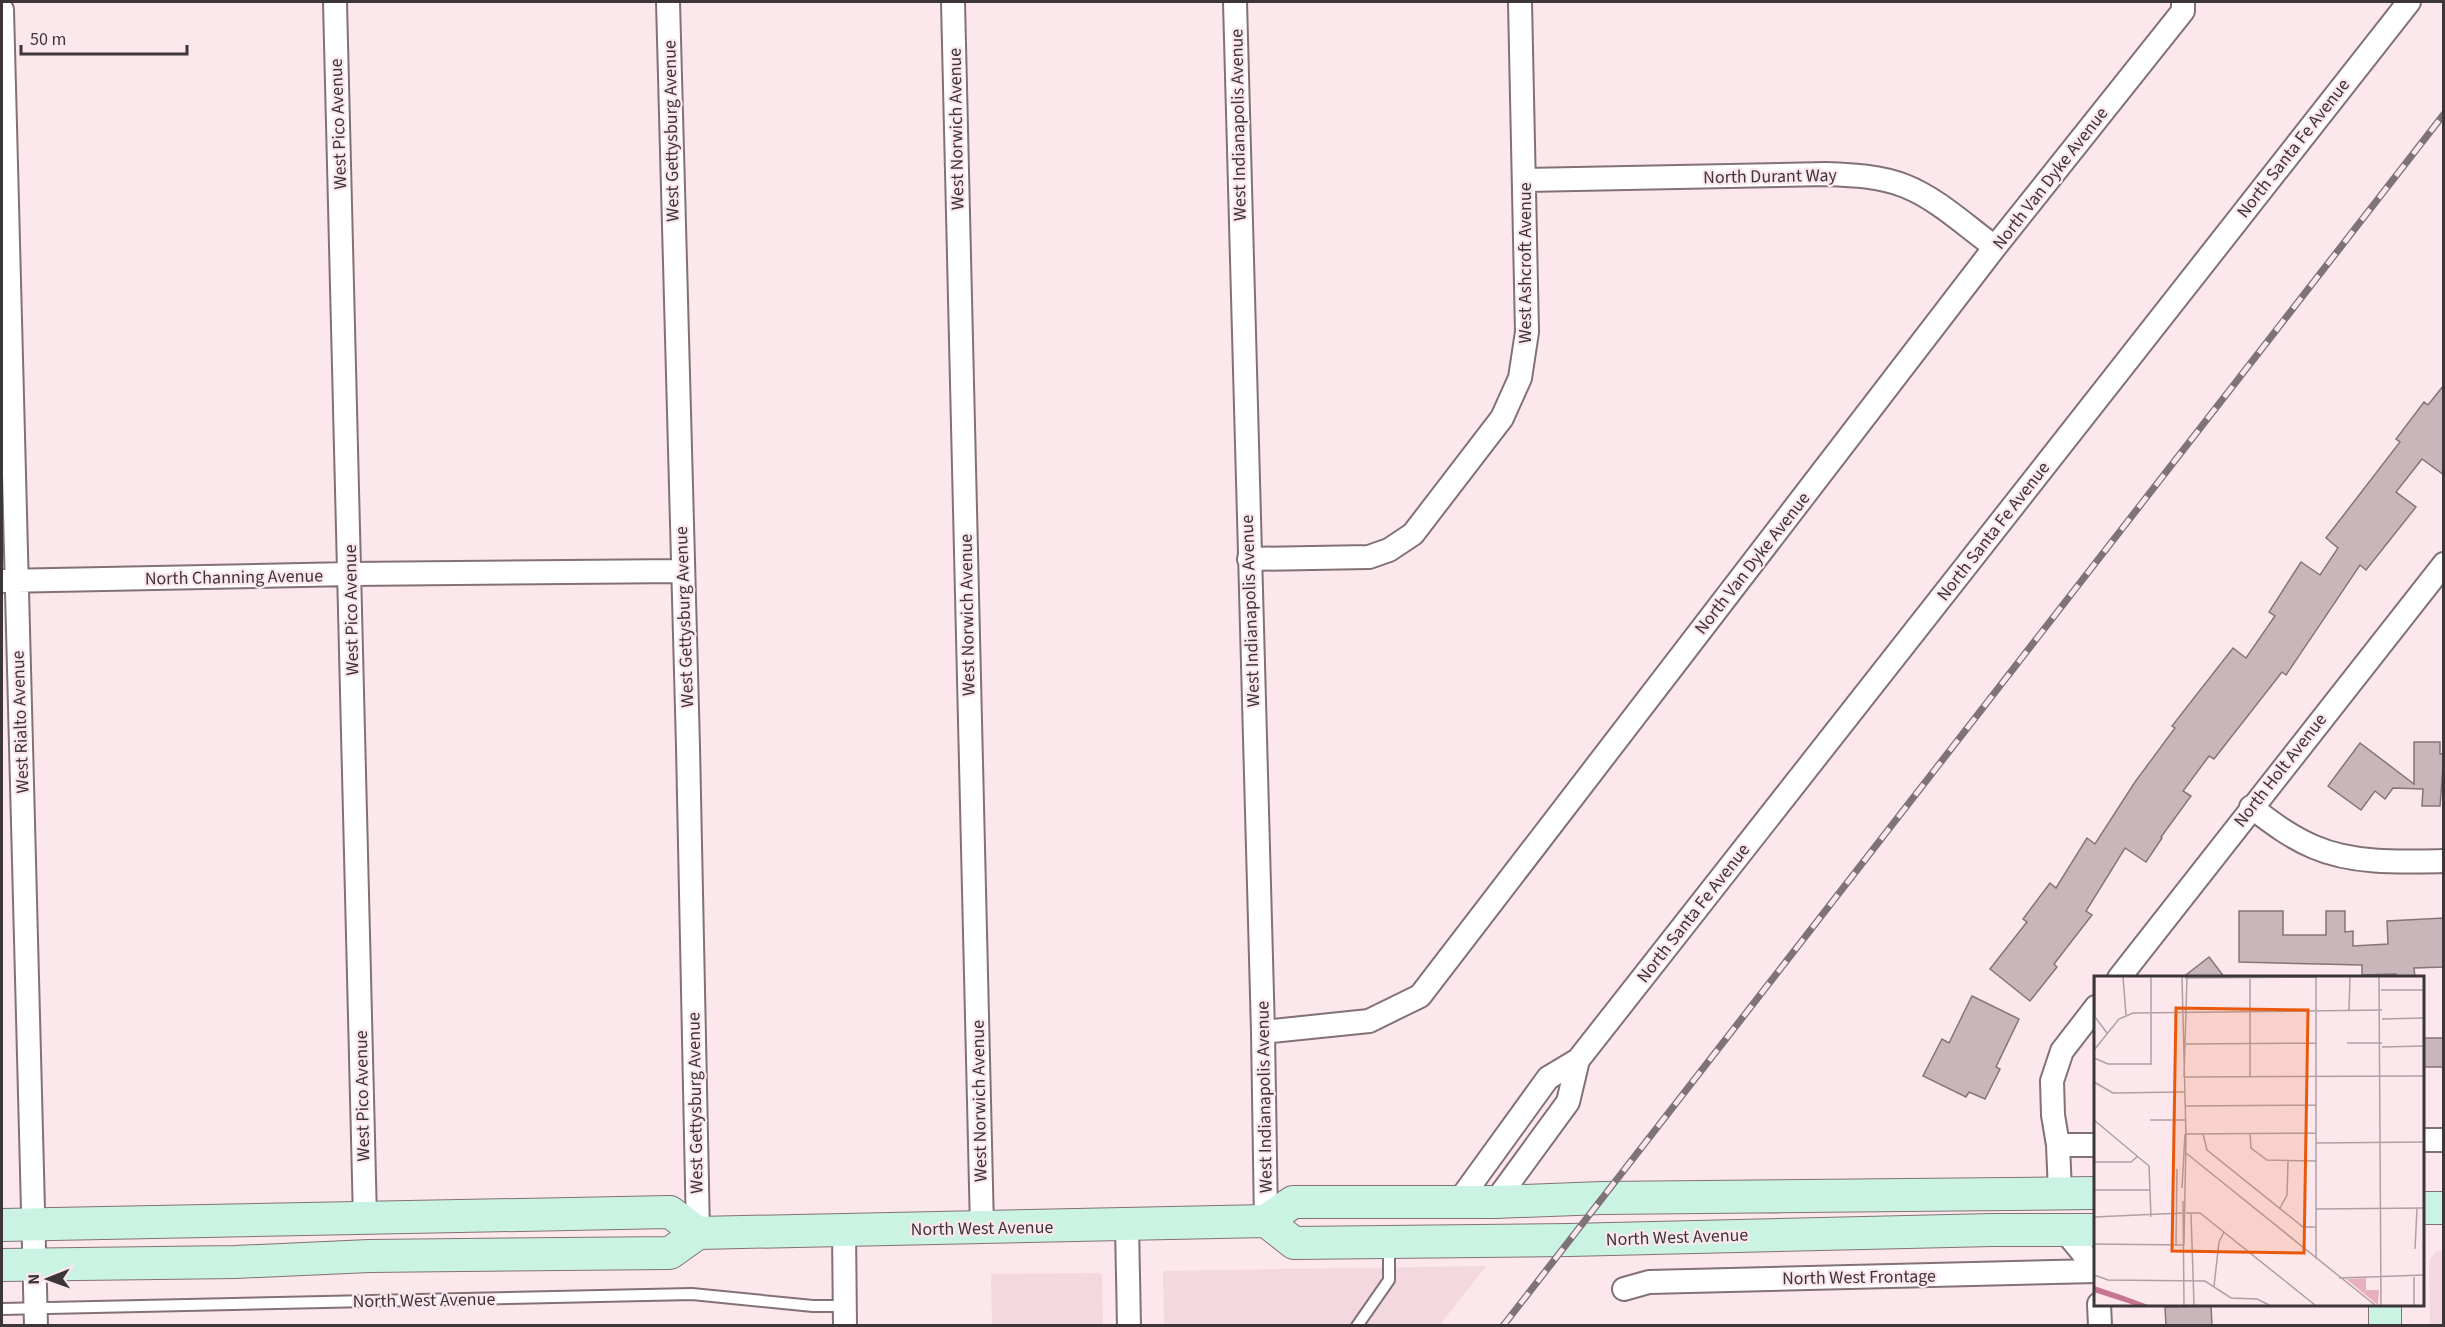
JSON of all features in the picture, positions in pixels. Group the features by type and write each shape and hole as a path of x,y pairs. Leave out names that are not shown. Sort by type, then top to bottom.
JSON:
{"main road":[{"path":"2060,1192 2063,1230"},
{"name":"North West Avenue","path":"698,1233 1266,1221 1293,1202 1496,1202 1602,1198 2094,1193"},
{"path":"1389,1242 1411,1222 1460,1221 1479,1216 1496,1202"},
{"path":"2424,1208 2444,1208"},
{"path":"2,1226 670,1212 698,1233 670,1253 369,1256 236,1262 2,1265"},
{"name":"North West Avenue","path":"1266,1221 1294,1243 2094,1230"},
{"path":"2385,1306 2385,1326"}],"street":[{"name":"West Pico Avenue","path":"335,2 365,1219"},
{"name":"West Gettysburg Avenue","path":"668,2 698,1233"},
{"name":"West Norwich Avenue","path":"953,2 982,1228"},
{"name":"West Indianapolis Avenue","path":"1235,2 1263,1032 1266,1221"},
{"name":"West Ashcroft Avenue","path":"1249,559 1358,558 1380,554 1397,546 1420,527 1502,418 1517,387 1526,344 1525,180 1520,2"},
{"name":"North Van Dyke Avenue","path":"1263,1032 1369,1021 1420,996 1995,247 2183,11 2182,2"},
{"name":"North Santa Fe Avenue","path":"1459,1201 1548,1078 1578,1060 2409,2"},
{"name":"West Rialto Avenue","path":"2,10 9,581 36,1317"},
{"name":"North Durant Way","path":"1525,180 1826,174 1865,177 1906,186 1926,197 1995,247"},
{"name":"North Holt Avenue","path":"2121,976 2444,564"},
{"name":"North Channing Avenue","path":"9,581 350,574 682,571"},
{"path":"2251,807 2284,832 2315,848 2347,856 2392,862 2444,861"},
{"path":"2060,1192 2052,1081 2062,1051 2094,1010"},
{"name":"North Santa Fe Avenue","path":"1496,1202 1568,1102 1578,1060"},
{"path":"2424,1140 2444,1140"},
{"path":"2058,1145 2094,1145"},
{"path":"1127,1225 1129,1326"},
{"path":"2063,1230 2094,1268"},
{"path":"844,1231 845,1316"},
{"name":"North West Frontage","path":"1624,1289 1649,1282 2094,1270"},
{"path":"2099,1306 2100,1326"}],"lane":[{"path":"1357,1326 1389,1280 1389,1242"},
{"name":"North West Avenue","path":"2,1309 36,1317 692,1294 813,1306 845,1316"}],"shaded area":[{"path":"2443,1250 2443,1325 2430,1325 2429,1261 2436,1252"},
{"path":"1486,1266 1439,1326 1164,1325 1163,1274 1165,1271"},
{"path":"1099,1273 1102,1275 1103,1325 992,1325 991,1274"}],"building":[{"path":"2444,385 2444,475 2422,459 2396,492 2416,507 2366,570 2360,565 2286,675 2282,672 2214,759 2209,756 2183,791 2191,796 2146,862 2125,848 2086,911 2092,915 2054,964 2057,967 2030,1001 1990,969 2027,922 2023,919 2050,883 2056,888 2087,838 2095,844 2135,782 2175,728 2172,726 2233,648 2246,658 2275,616 2269,612 2301,562 2320,575 2338,548 2326,538 2400,442 2396,439 2424,402 2428,405"},
{"path":"2414,742 2440,742 2440,754 2444,754 2440,806 2422,806 2423,789 2393,788 2385,799 2375,791 2361,810 2328,786 2360,743 2414,784"},
{"path":"2239,911 2283,911 2283,935 2326,935 2326,911 2345,911 2345,932 2353,931 2353,946 2388,944 2387,921 2444,918 2444,967 2414,968 2415,976 2362,975 2362,965 2239,962"},
{"path":"2209,957 2223,976 2185,976"},
{"path":"1972,996 2019,1019 1996,1067 2000,1069 1985,1099 1969,1092 1966,1097 1923,1076 1942,1039 1949,1043"},
{"path":"2424,1038 2444,1038 2444,1067 2424,1067"},
{"path":"2211,1306 2212,1326 2166,1326 2165,1307"}],"railway":[{"path":"1503,1326 2444,114"}]}
